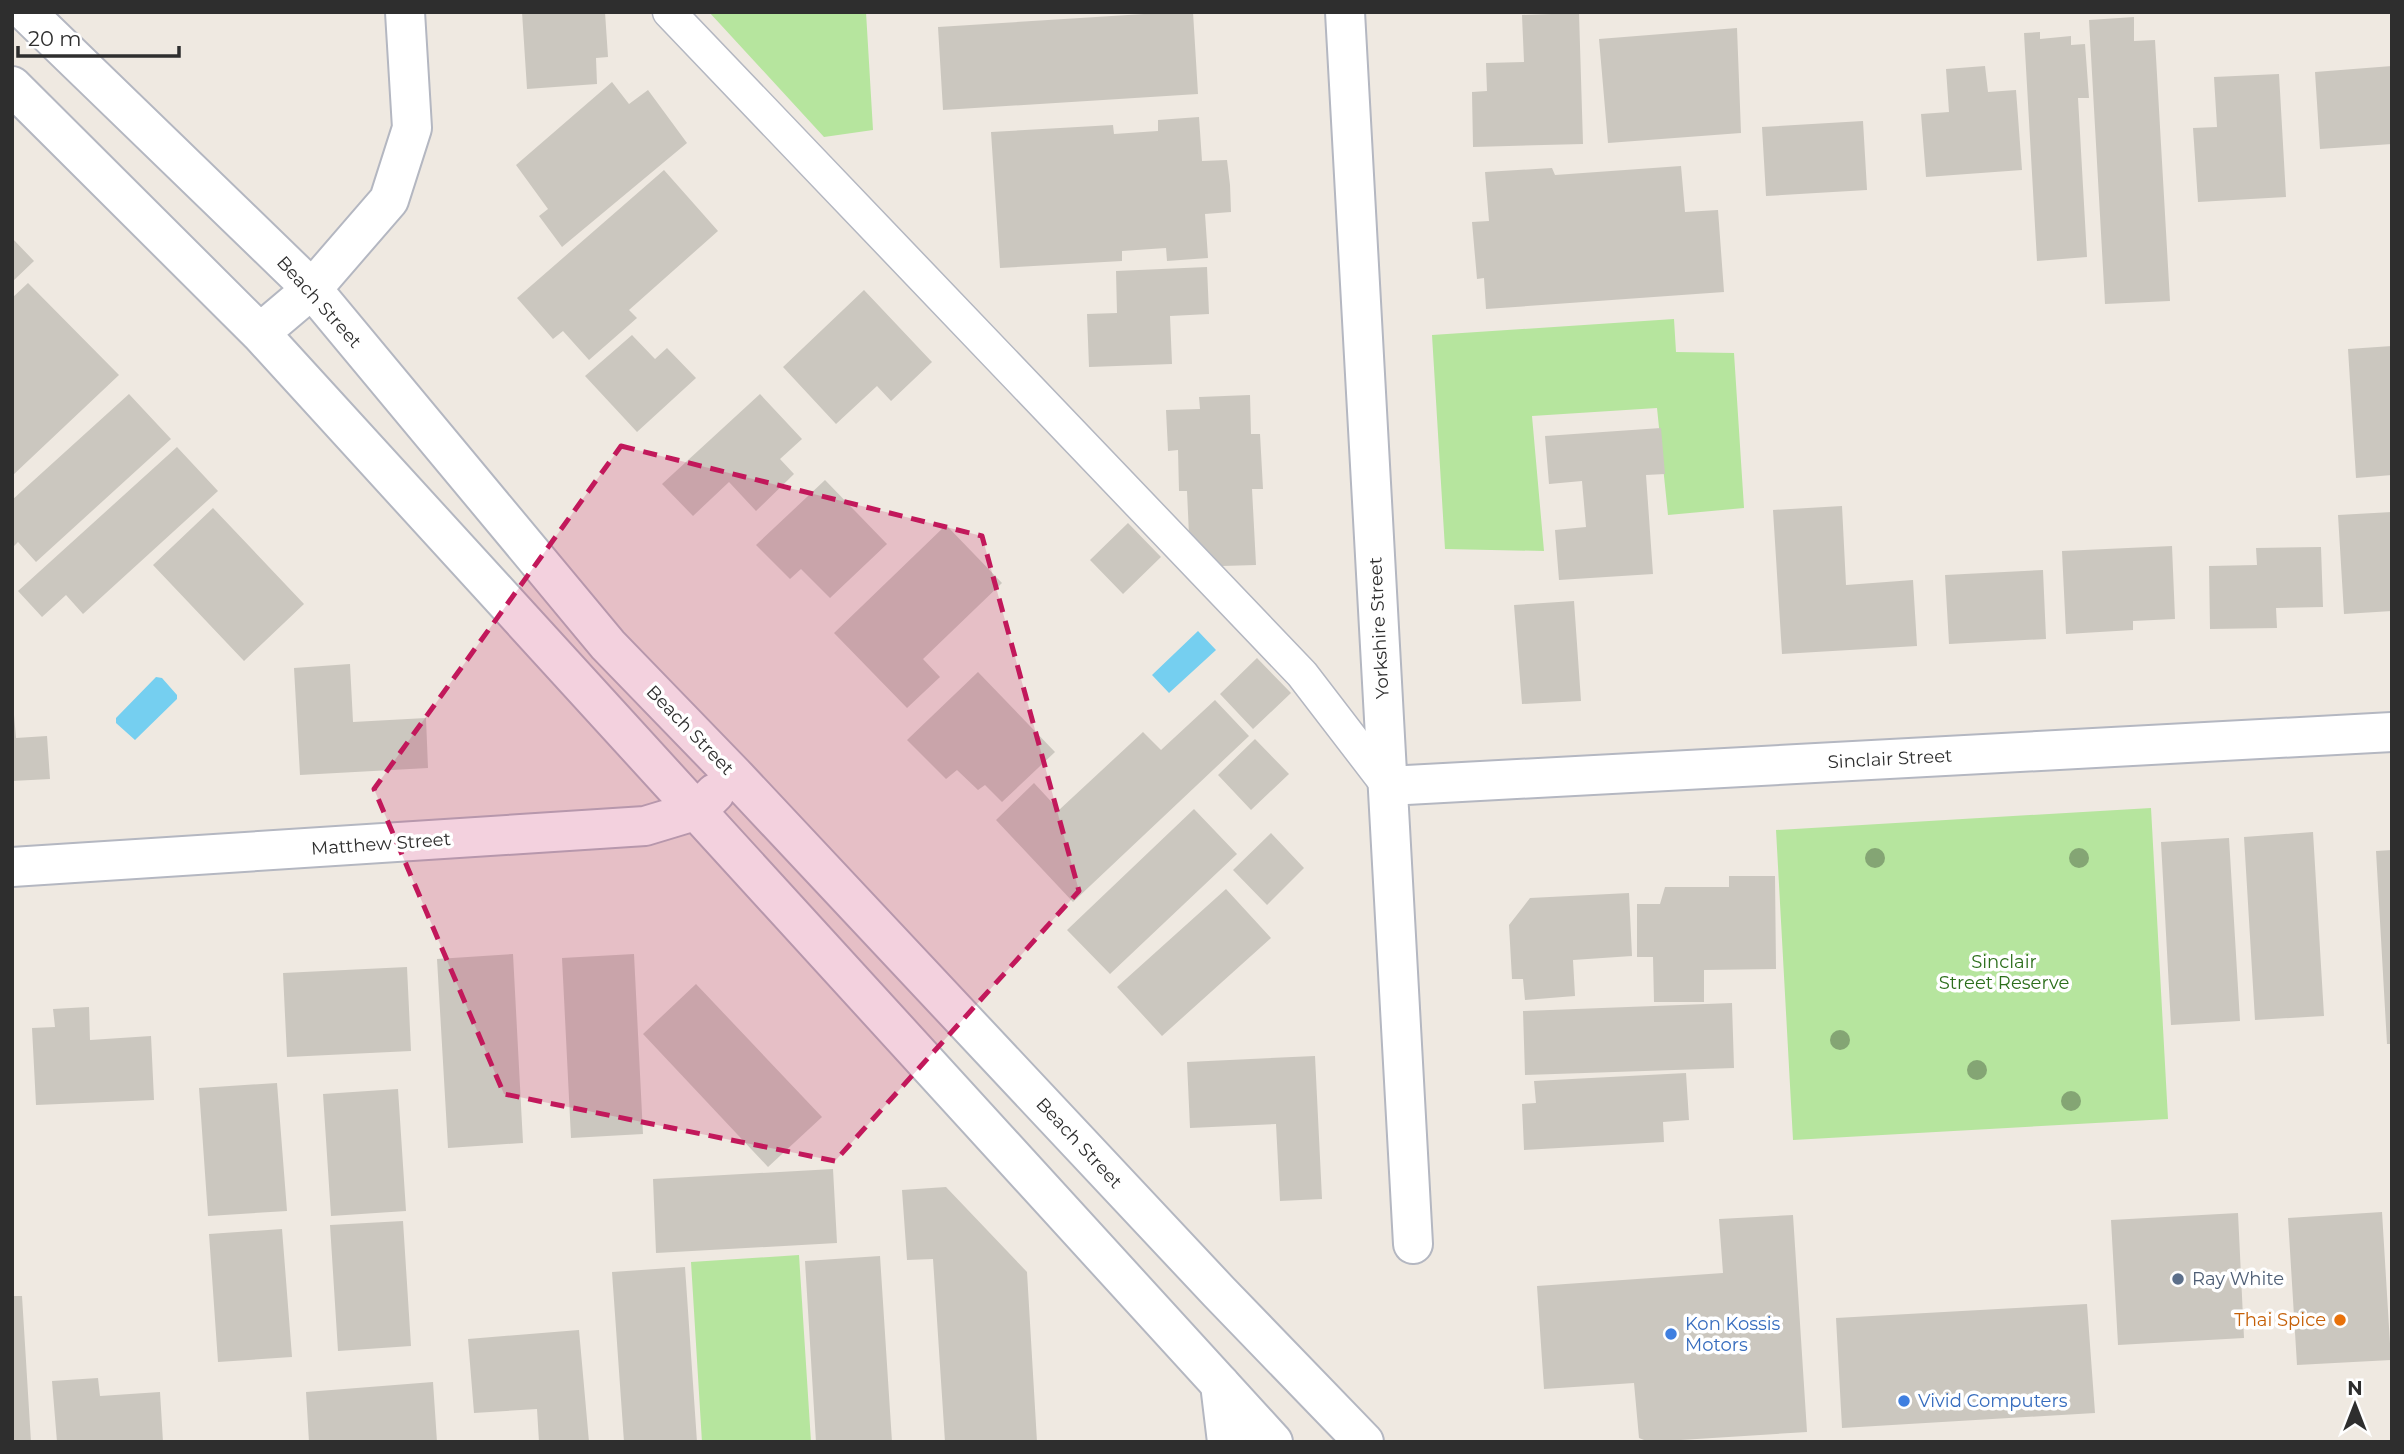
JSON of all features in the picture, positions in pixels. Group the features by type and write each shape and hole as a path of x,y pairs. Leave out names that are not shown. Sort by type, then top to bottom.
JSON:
{"street":[{"name":"Beach Street","path":"26,12 312,289 608,645 1364,1442"},
{"path":"260,333 312,289 389,200 412,128 404,12"},
{"name":"Yorkshire Street","path":"1345,12 1413,1244"},
{"path":"12,86 260,333 1273,1442"},
{"name":"Sinclair Street","path":"1388,786 2392,732"},
{"name":"Matthew Street","path":"12,867 645,826 698,810 734,775"},
{"path":"1220,1384 1227,1442"}],"lane":[{"path":"669,12 1301,674 1388,786"}],"highlighted area":[{"path":"621,446 982,536 1079,891 835,1161 504,1094 374,789"}],"green space":[{"path":"709,12 866,12 873,130 824,137"},
{"path":"1674,319 1676,352 1734,353 1744,508 1668,515 1657,408 1532,416 1544,551 1445,549 1432,335"},
{"name":"Sinclair Street Reserve","path":"2151,808 2168,1119 1793,1140 1776,830"},
{"path":"799,1255 811,1442 702,1442 691,1262"}],"water":[{"path":"1198,631 1216,650 1169,693 1152,675"},
{"path":"156,677 162,678 177,695 177,699 135,740 116,723 116,718"}],"building":[{"path":"522,12 605,12 608,57 596,58 597,84 527,89"},
{"path":"1193,12 1198,94 943,110 938,27"},
{"path":"1579,13 1583,144 1473,147 1472,92 1487,91 1486,63 1524,62 1522,15"},
{"path":"2134,17 2134,41 2155,40 2170,301 2105,304 2089,20"},
{"path":"1737,28 1741,133 1608,143 1599,39"},
{"path":"2040,32 2040,39 2071,36 2071,45 2085,44 2089,98 2078,98 2087,257 2037,261 2024,33"},
{"path":"1985,66 1988,92 2016,90 2022,170 1926,177 1921,114 1949,112 1946,69"},
{"path":"2392,66 2392,144 2320,149 2315,72"},
{"path":"2279,74 2286,197 2198,202 2193,128 2217,127 2214,77"},
{"path":"612,82 629,104 648,90 687,143 562,247 539,216 548,209 516,165"},
{"path":"1199,117 1202,161 1227,160 1230,185 1231,212 1205,214 1208,258 1167,261 1166,248 1122,251 1122,261 1000,268 991,132 1113,125 1114,134 1158,131 1158,120"},
{"path":"1863,121 1867,190 1766,196 1762,127"},
{"path":"1681,166 1685,212 1718,210 1724,292 1486,309 1484,278 1477,279 1472,222 1489,221 1485,172 1552,168 1555,175"},
{"path":"664,170 718,231 629,310 637,318 589,360 563,331 553,339 517,298"},
{"path":"12,238 34,261 12,282"},
{"path":"1207,267 1209,314 1170,316 1172,364 1089,367 1087,314 1117,313 1116,271"},
{"path":"28,283 119,375 12,476 12,298"},
{"path":"864,290 932,362 891,401 877,386 836,424 783,367"},
{"path":"632,335 655,359 667,348 696,378 637,432 585,376"},
{"path":"2392,346 2392,475 2356,478 2348,349"},
{"path":"129,394 171,439 36,562 18,542 12,548 12,500"},
{"path":"760,394 802,439 780,459 794,474 756,511 729,482 693,516 662,484"},
{"path":"1250,395 1251,434 1260,434 1263,489 1252,489 1256,565 1222,566 1189,535 1187,491 1179,491 1178,450 1168,451 1166,410 1200,409 1199,397"},
{"path":"1661,428 1665,474 1646,475 1653,574 1559,580 1555,530 1586,527 1582,481 1549,484 1545,436"},
{"path":"177,447 218,491 83,614 66,595 42,617 18,591"},
{"path":"825,480 887,544 830,598 801,569 790,579 756,545"},
{"path":"1842,506 1846,585 1913,580 1917,646 1782,654 1773,510"},
{"path":"213,508 304,604 244,661 153,565"},
{"path":"2392,512 2392,611 2344,614 2338,515"},
{"path":"1128,523 1161,557 1123,594 1090,560"},
{"path":"946,525 1002,583 923,659 940,677 907,708 834,633"},
{"path":"2172,546 2175,619 2133,621 2133,630 2066,634 2062,551"},
{"path":"2321,547 2323,607 2276,608 2277,628 2210,629 2209,566 2257,565 2256,548"},
{"path":"2043,570 2046,639 1949,644 1945,575"},
{"path":"1574,601 1581,701 1522,704 1514,605"},
{"path":"1257,658 1291,693 1253,729 1220,694"},
{"path":"350,664 353,722 426,718 428,768 300,775 294,668"},
{"path":"978,672 1055,752 1002,802 985,785 978,790 957,770 946,779 907,740"},
{"path":"1215,700 1249,736 1073,902 996,820 1034,783 1059,810 1143,732 1161,750"},
{"path":"12,715 16,738 47,736 50,779 12,781"},
{"path":"1255,739 1289,774 1251,810 1218,775"},
{"path":"1194,809 1237,854 1110,974 1067,930"},
{"path":"2313,832 2324,1016 2255,1020 2244,837"},
{"path":"1271,833 1304,868 1267,905 1233,870"},
{"path":"2229,838 2240,1021 2171,1025 2161,842"},
{"path":"2392,850 2392,1044 2387,1044 2376,851"},
{"path":"1729,876 1775,876 1776,969 1704,970 1704,1002 1654,1002 1653,957 1637,957 1637,904 1660,904 1665,887 1729,887"},
{"path":"1226,889 1271,938 1162,1036 1117,987"},
{"path":"1629,893 1632,956 1573,960 1575,996 1525,1000 1523,979 1512,979 1509,925 1530,898"},
{"path":"513,954 523,1143 448,1148 437,959"},
{"path":"634,954 643,1134 571,1138 562,958"},
{"path":"407,967 411,1051 287,1057 283,973"},
{"path":"696,984 822,1117 768,1167 643,1034"},
{"path":"1732,1003 1734,1068 1525,1075 1523,1011"},
{"path":"89,1007 90,1040 151,1036 154,1100 36,1105 32,1028 55,1027 53,1009"},
{"path":"1315,1056 1322,1199 1280,1201 1276,1124 1190,1128 1187,1062"},
{"path":"1686,1073 1689,1120 1663,1122 1664,1142 1524,1150 1522,1104 1536,1103 1534,1081"},
{"path":"277,1083 287,1211 208,1216 199,1088"},
{"path":"398,1089 406,1211 331,1216 323,1094"},
{"path":"833,1169 837,1243 656,1253 653,1179"},
{"path":"946,1187 1027,1272 1037,1442 945,1442 933,1259 907,1260 902,1190"},
{"path":"2382,1212 2391,1360 2297,1365 2288,1218"},
{"name":"Ray White","path":"2238,1213 2244,1338 2118,1345 2111,1220"},
{"name":"Kon Kossis Motors","path":"1793,1215 1807,1432 1649,1442 1639,1438 1634,1383 1544,1389 1537,1286 1723,1273 1719,1219"},
{"path":"403,1221 411,1346 338,1351 330,1225"},
{"path":"282,1229 292,1357 218,1362 209,1234"},
{"path":"880,1256 892,1442 816,1442 805,1261"},
{"path":"685,1267 697,1442 624,1442 612,1272"},
{"path":"12,1296 22,1296 31,1442 12,1442"},
{"path":"2087,1304 2095,1413 1842,1428 1836,1318"},
{"path":"579,1330 589,1442 539,1442 537,1409 474,1413 468,1339"},
{"path":"98,1378 100,1396 160,1392 163,1442 57,1442 52,1381"},
{"path":"433,1382 437,1442 309,1442 306,1392"}],"place":[{"name":"Ray White","path":"2178,1279"},
{"name":"Thai Spice","path":"2340,1320"},
{"name":"Kon Kossis Motors","path":"1671,1334"},
{"name":"Vivid Computers","path":"1904,1401"}]}
